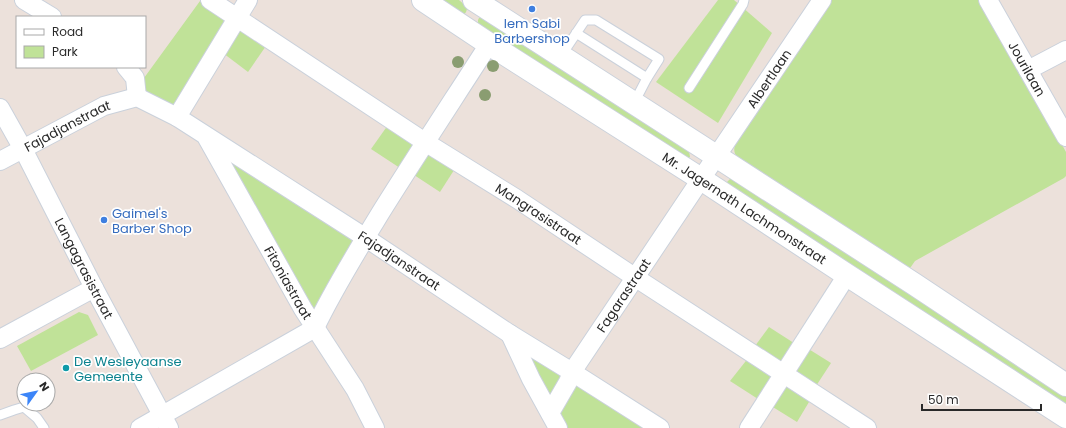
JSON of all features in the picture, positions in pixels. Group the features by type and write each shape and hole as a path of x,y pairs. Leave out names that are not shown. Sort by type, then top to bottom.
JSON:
{"main road":[{"name":"Mr. Jagernath Lachmonstraat","path":"423,0 1066,417"},
{"name":"Mr. Jagernath Lachmonstraat","path":"478,1 914,284 1066,385"},
{"path":"464,27 478,1"}],"street":[{"path":"24,0 50,16"},
{"name":"Mangrasistraat","path":"210,0 425,142 517,199 867,428"},
{"path":"177,117 248,0"},
{"name":"Jourilaan","path":"988,0 1066,137"},
{"name":"Albertlaan","path":"700,179 816,3"},
{"path":"140,428 165,421 315,328 326,306 366,238 425,142 489,44"},
{"path":"1028,70 1066,50"},
{"path":"127,68 135,78 137,97"},
{"name":"Fajadjanstraat","path":"0,161 104,106 137,97 177,117 366,238 510,334 660,428"},
{"name":"Langagrasistraat","path":"0,108 23,149 94,288 165,421"},
{"name":"Fitoniastraat","path":"206,136 303,309 354,389 375,428"},
{"name":"Fagarastraat","path":"554,420 572,372 636,278 700,179"},
{"path":"749,428 847,275"},
{"path":"0,339 94,288"},
{"path":"510,334 531,379 554,420"}],"lane":[{"path":"689,88 743,4 744,0"},
{"path":"561,56 585,20 596,20 658,59 634,103"},
{"path":"576,33 647,78"},
{"path":"0,416 24,407 37,418 44,428"}],"green space":[{"path":"436,0 459,0 467,7 466,11 462,16"},
{"path":"718,0 734,0 772,33 718,123 656,82"},
{"path":"831,0 982,0 1066,152 1066,176 915,261 908,271 738,159 734,148 738,138"},
{"path":"200,1 227,19 193,78 172,106 155,97 143,94 144,78"},
{"path":"483,17 689,151 690,157 683,159 478,24 479,18"},
{"path":"237,28 266,46 248,72 223,53"},
{"path":"388,125 414,142 414,146 400,168 371,149"},
{"path":"429,150 456,167 440,192 411,173"},
{"path":"230,158 351,238 354,243 317,309 312,309 227,161"},
{"path":"730,179 733,179 1066,395 1066,409 726,185"},
{"path":"79,312 88,315 98,335 31,371 17,346"},
{"path":"769,327 797,345 782,362 755,346"},
{"path":"807,348 831,363 816,386 796,373 795,362"},
{"path":"525,350 563,377 552,399"},
{"path":"749,357 773,376 758,399 730,381"},
{"path":"782,383 812,397 797,422 768,404"},
{"path":"576,384 647,428 563,428 559,418 561,409"}],"place":[{"name":"Iem Sabi Barbershop","path":"532,9"},
{"name":"Gaimel's Barber Shop","path":"104,220"},
{"name":"De Wesleyaanse Gemeente","path":"66,368"}]}
